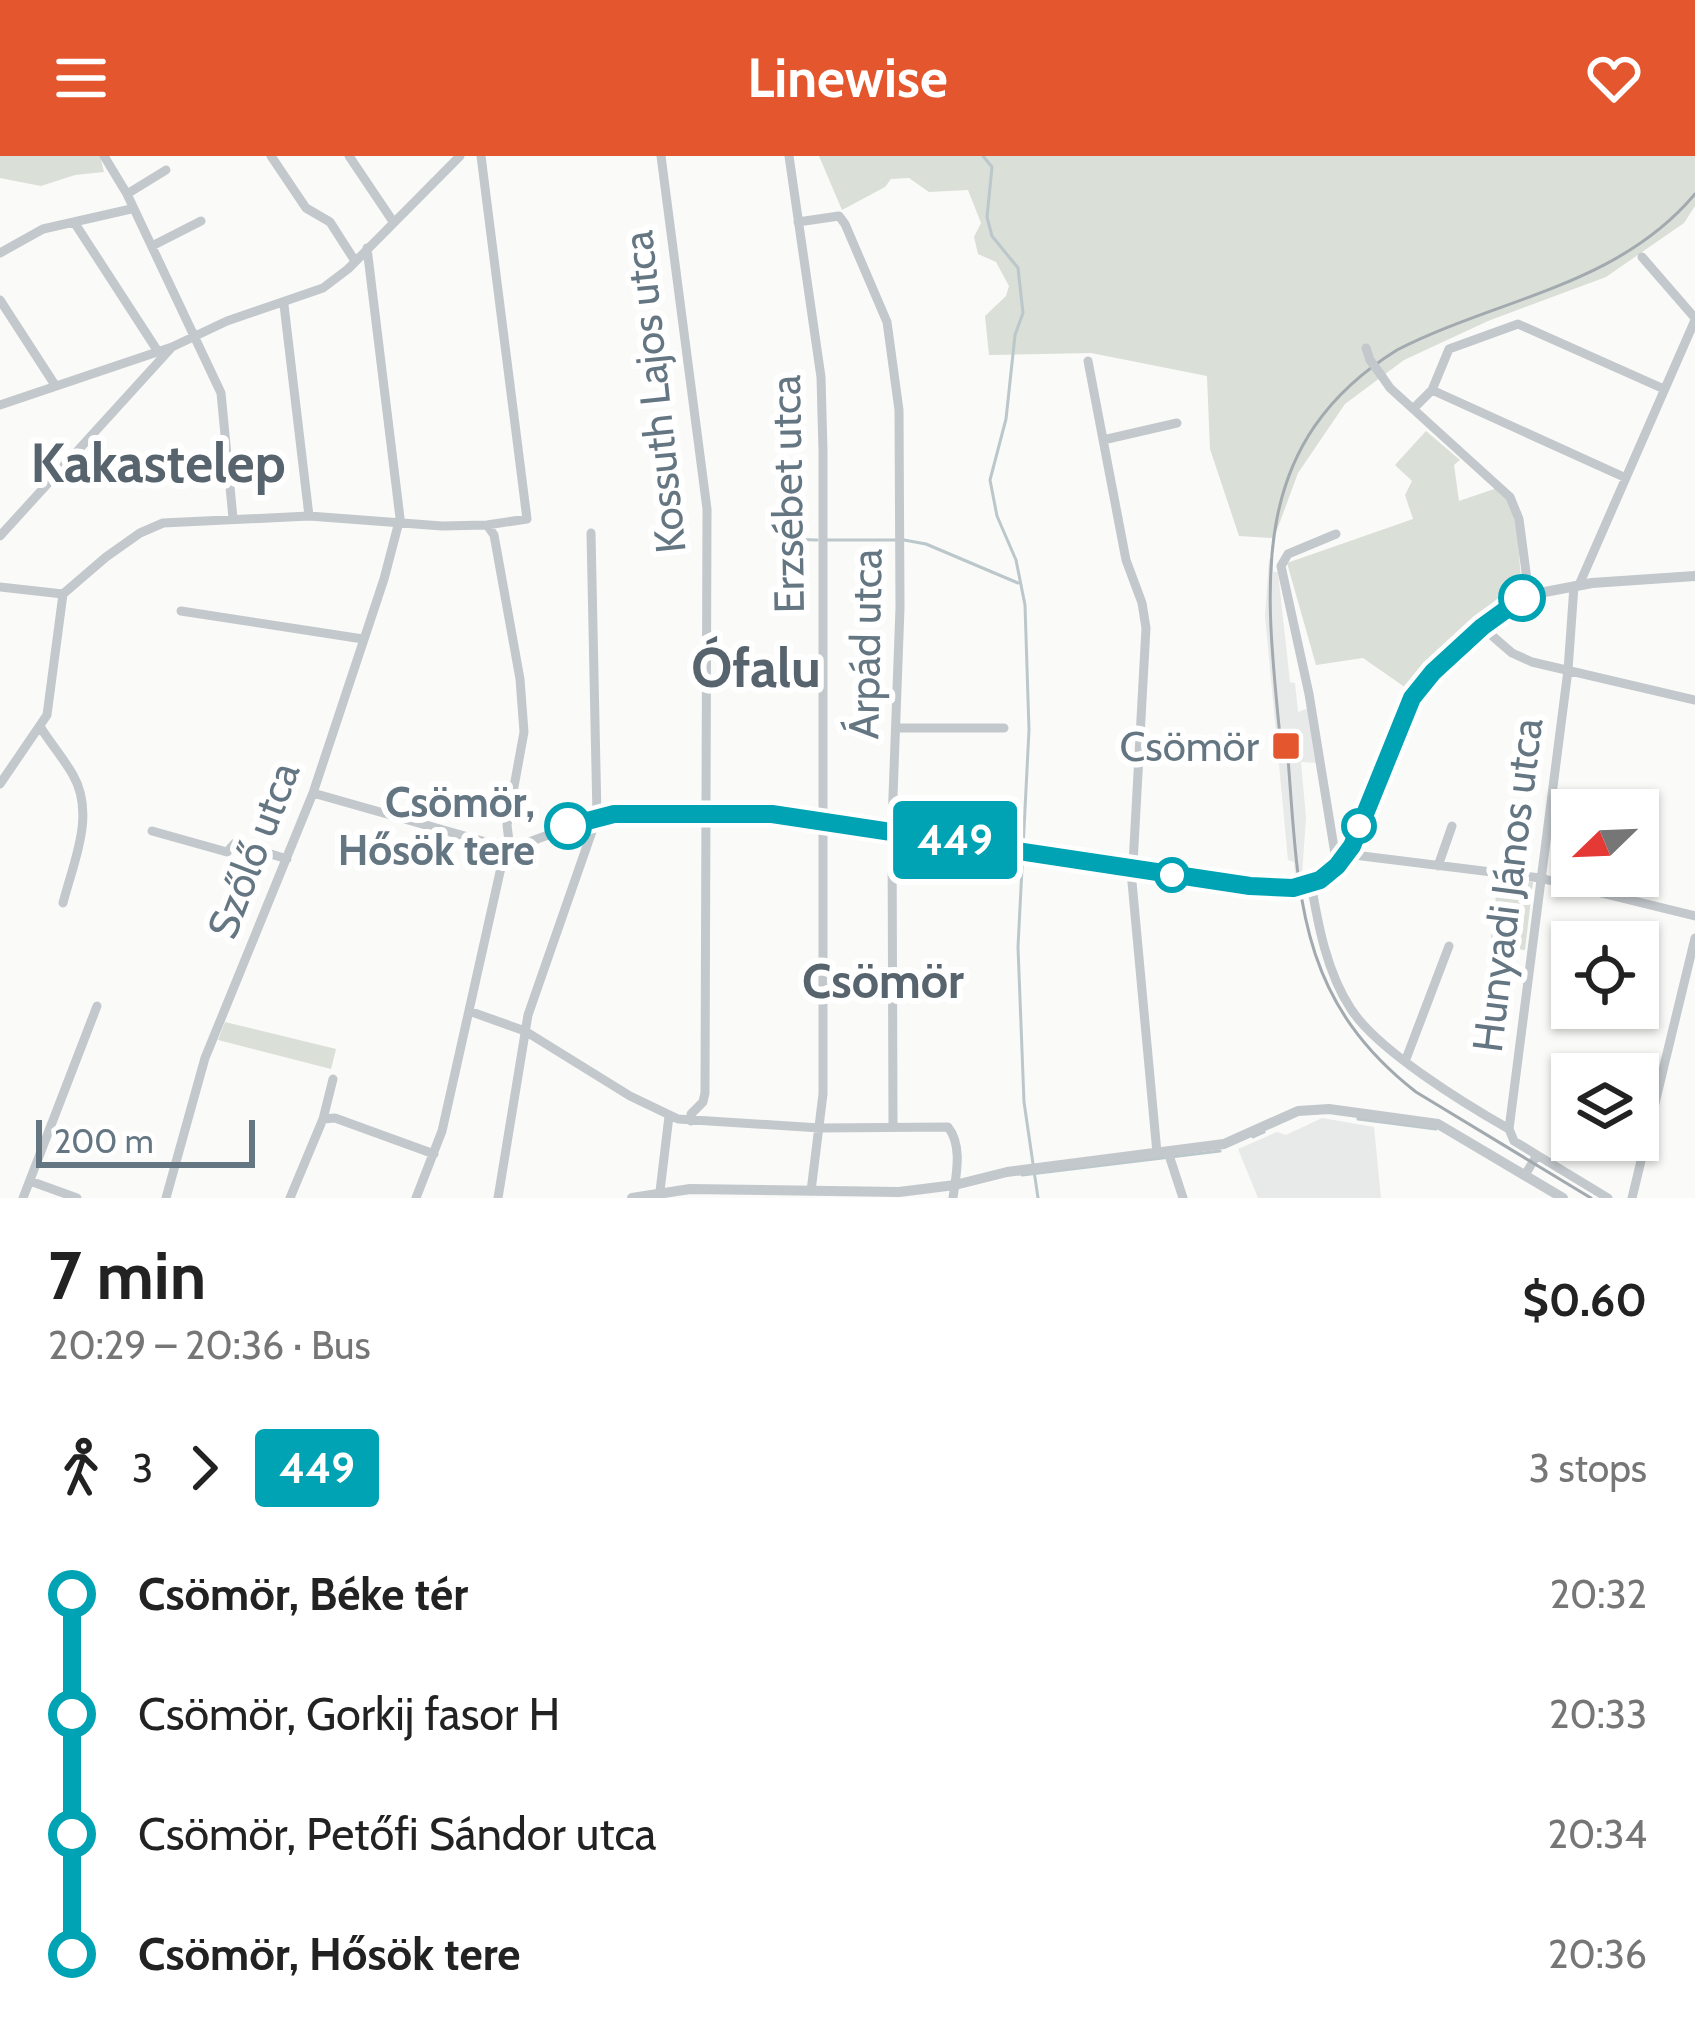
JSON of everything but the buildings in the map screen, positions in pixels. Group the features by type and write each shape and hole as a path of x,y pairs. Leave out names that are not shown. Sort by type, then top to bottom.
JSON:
{"street":[{"path":"104,156 127,194 224,405 233,518"},
{"path":"271,156 306,208 330,222 355,262"},
{"path":"349,156 392,220"},
{"path":"0,405 172,347 323,288 460,156"},
{"path":"0,784 47,715 63,594 106,557 152,528 163,523 309,516 397,525 487,525 526,519 481,156"},
{"name":"Kossuth Lajos utca","path":"662,156 706,509 705,1093 691,1120"},
{"name":"Erzsébet utca","path":"789,156 821,376 826,820 820,1128 811,1191"},
{"path":"127,194 166,170"},
{"path":"0,253 43,229 131,208"},
{"name":"Árpád utca","path":"798,222 839,216 886,322 898,410 893,1125"},
{"path":"152,246 200,221"},
{"path":"74,222 157,350"},
{"name":"Szőlő utca","path":"166,1198 205,1058 313,793 397,525 396,476 367,248"},
{"path":"1642,257 1695,319"},
{"path":"0,300 55,385"},
{"path":"284,305 309,516"},
{"name":"Hunyadi János utca","path":"1509,1129 1576,585 1695,319"},
{"path":"1413,409 1432,390 1449,350 1517,324 1664,389"},
{"path":"0,536 172,347"},
{"path":"1368,354 1413,409 1510,497 1520,519 1529,595"},
{"path":"1088,361 1126,560 1146,628 1132,868 1166,1155 1183,1198"},
{"path":"1432,390 1626,478"},
{"path":"1103,440 1177,423"},
{"path":"416,1198 434,1154 502,863 510,849 506,834 524,733 509,609 494,535 487,525"},
{"path":"498,1198 525,1031 597,817 592,533"},
{"path":"1336,534 1288,554 1281,571 1309,694 1337,866"},
{"path":"313,793 510,849 597,817 703,813 826,820 1250,886 1293,888 1312,883 1337,866 1412,698 1433,672 1508,604 1576,585 1695,576"},
{"path":"0,587 63,594"},
{"path":"181,611 363,639"},
{"path":"1482,627 1524,659 1695,700"},
{"path":"41,728 83,797 85,818 63,903"},
{"path":"898,728 1004,728"},
{"path":"1438,866 1452,826"},
{"path":"152,831 226,852 235,843 287,860"},
{"path":"1346,854 1540,878 1695,916"},
{"path":"1312,883 1330,960 1351,1009 1406,1059 1509,1129 1514,1141 1608,1198"},
{"path":"1632,1198 1695,938"},
{"path":"1406,1059 1449,946"},
{"path":"23,1198 97,1006"},
{"path":"469,1011 525,1031 669,1116 820,1128 893,1125 950,1130 956,1145 954,1192"},
{"path":"290,1198 334,1079"},
{"path":"632,1198 660,1191 954,1192 1036,1168 1224,1144 1298,1111 1329,1109 1438,1124 1563,1198"},
{"path":"660,1191 669,1116"},
{"path":"323,1119 334,1118 434,1154"},
{"path":"1525,1175 1537,1155"},
{"path":"30,1181 76,1198"}],"shaded area":[{"path":"0,156 100,156 104,172 41,186 0,178"},
{"path":"819,156 1695,156 1695,206 1684,223 1606,277 1488,321 1404,360 1345,404 1298,473 1274,538 1239,536 1210,449 1207,376 1091,353 989,355 985,316 1006,296 1009,286 996,262 978,254 974,237 981,223 968,190 929,192 909,178 891,179 842,210"},
{"path":"1426,431 1460,460 1454,465 1459,501 1497,488 1505,497 1516,529 1521,576 1409,690 1363,658 1316,665 1287,563 1413,519 1405,495 1412,481 1395,465"},
{"path":"1269,559 1273,559 1273,572 1278,572 1290,682 1295,683 1298,712 1309,708 1317,763 1301,762 1306,818 1302,875 1295,876 1294,862 1288,860 1265,616"},
{"path":"1498,878 1533,882 1525,950 1490,946"},
{"path":"225,1022 336,1049 331,1069 218,1040"},
{"path":"1322,1118 1374,1127 1381,1198 1258,1198 1238,1149"}],"waterway":[{"path":"983,156 992,167 987,217 992,236 1018,268 1023,313 1015,335 1006,419 990,480 1025,605 1029,730 1018,947 1024,1102 1038,1198"},
{"path":"783,539 817,540"},
{"path":"826,540 895,540"},
{"path":"904,540 926,544 1018,583"},
{"path":"904,823 1021,842"},
{"path":"1358,1119 1436,1129"},
{"path":"1253,1137 1264,1132"},
{"path":"1022,1175 1220,1151"}],"tram line":[{"path":"1281,747 1271,632 1276,526 1289,476 1312,430 1347,388 1397,350 1594,270 1664,225 1695,194"},
{"path":"1287,746 1295,846 1310,936 1324,978 1346,1017 1376,1055 1416,1092 1591,1198"}],"bus line":[{"name":"449","path":"568,826 614,814 772,814 1250,886 1293,888 1328,875 1352,846 1406,709 1419,688 1501,610 1522,598"}],"place":[{"name":"Csömör","path":"1286,746"},
{"name":"Csömör, Hősök tere","path":"568,826"}],"district":[{"name":"Kakastelep","path":"158,463"},
{"name":"Ófalu","path":"756,668"},
{"name":"Csömör","path":"883,981"}]}
